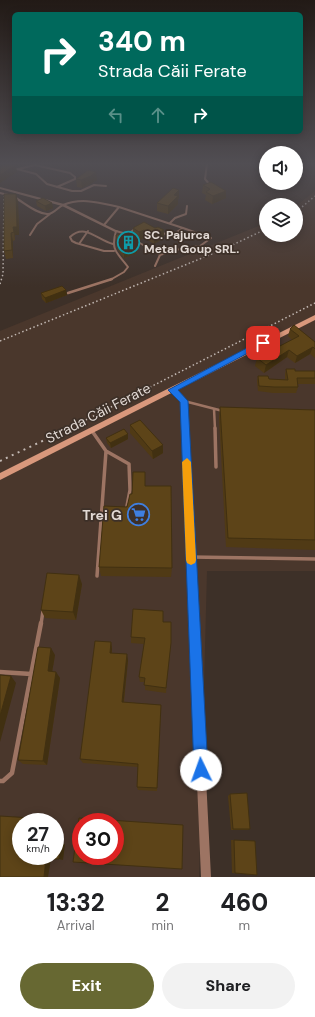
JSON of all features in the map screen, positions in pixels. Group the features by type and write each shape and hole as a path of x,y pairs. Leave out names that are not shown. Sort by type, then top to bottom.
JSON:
{"street":[{"path":"63,205 116,232"},
{"name":"Strada Căii Ferate","path":"0,477 315,317"},
{"path":"172,390 184,401 206,877"}],"lane":[{"path":"27,205 35,211 50,214"},
{"path":"30,235 37,224 63,205"},
{"path":"68,293 110,280 127,270 127,265 114,251 113,244 116,232 126,235 160,255 199,247 208,242 211,238 170,223 110,205"},
{"path":"170,223 175,218 186,214 187,206"},
{"path":"104,225 114,215 119,207"},
{"path":"126,235 138,227"},
{"path":"158,232 172,235 183,228"},
{"path":"113,244 101,241 88,231 80,231 71,235 70,238 72,241 98,250 114,251"},
{"path":"79,244 88,231"},
{"path":"155,266 160,255"},
{"path":"184,401 230,413"},
{"path":"214,409 216,467"},
{"path":"92,431 106,451 129,464 130,490 126,509 121,509"},
{"path":"97,576 106,451"},
{"path":"102,509 109,509"},
{"path":"191,557 315,559"},
{"path":"0,781 3,781 12,773 44,604"},
{"path":"0,672 31,674"}],"shaded area":[{"path":"303,205 315,205 315,571 207,571 199,877 0,877 0,331 259,226 259,242 303,242"}],"building":[{"path":"4,205 16,205 17,227 13,227 14,232 11,233 12,250 4,251"},
{"path":"144,222 155,228 158,227 164,230 154,235 144,230 139,232 133,228"},
{"path":"127,234 134,238 127,240 137,248 124,254 118,245 116,235"},
{"path":"62,286 66,290 45,298 41,293"},
{"path":"294,325 315,342 315,349 313,347 297,356 289,350 266,365 257,358 276,346 278,347 299,336 290,329"},
{"path":"286,369 295,369 295,371 315,371 315,378 297,378 298,387 259,386 258,376 268,376 269,379 288,380"},
{"path":"220,407 315,410 315,540 228,538"},
{"path":"140,420 163,445 152,451 130,425"},
{"path":"124,429 128,434 110,443 106,438"},
{"path":"133,472 145,472 145,486 171,486 172,568 99,567 104,506 127,507 130,494 132,494"},
{"path":"47,573 79,575 73,612 41,610"},
{"path":"133,609 163,611 163,622 171,622 171,643 166,688 144,685 145,678 139,677 145,638 131,637"},
{"path":"95,641 111,642 110,653 127,654 122,702 161,705 157,788 137,787 138,764 80,759"},
{"path":"38,647 51,648 48,671 56,672 43,761 18,760"},
{"path":"0,675 11,676 0,716"},
{"path":"247,793 250,829 233,829 230,794"},
{"path":"0,816 12,817 12,865 45,865 44,877 0,877"},
{"path":"124,821 183,825 182,869 120,865 124,865"},
{"path":"234,840 255,841 257,875 235,873"}],"railway":[{"path":"0,284 3,274 4,205"},
{"path":"0,341 224,249 259,232"},
{"path":"69,428 315,303"},
{"path":"0,461 69,428"}],"slow traffic":[{"path":"187,462 191,560"}],"place":[{"name":"SC. Pajurca Metal Goup SRL.","path":"128,242"},
{"name":"Trei G","path":"138,515"}],"route":[{"path":"201,770 184,401 172,390 263,343"}]}
